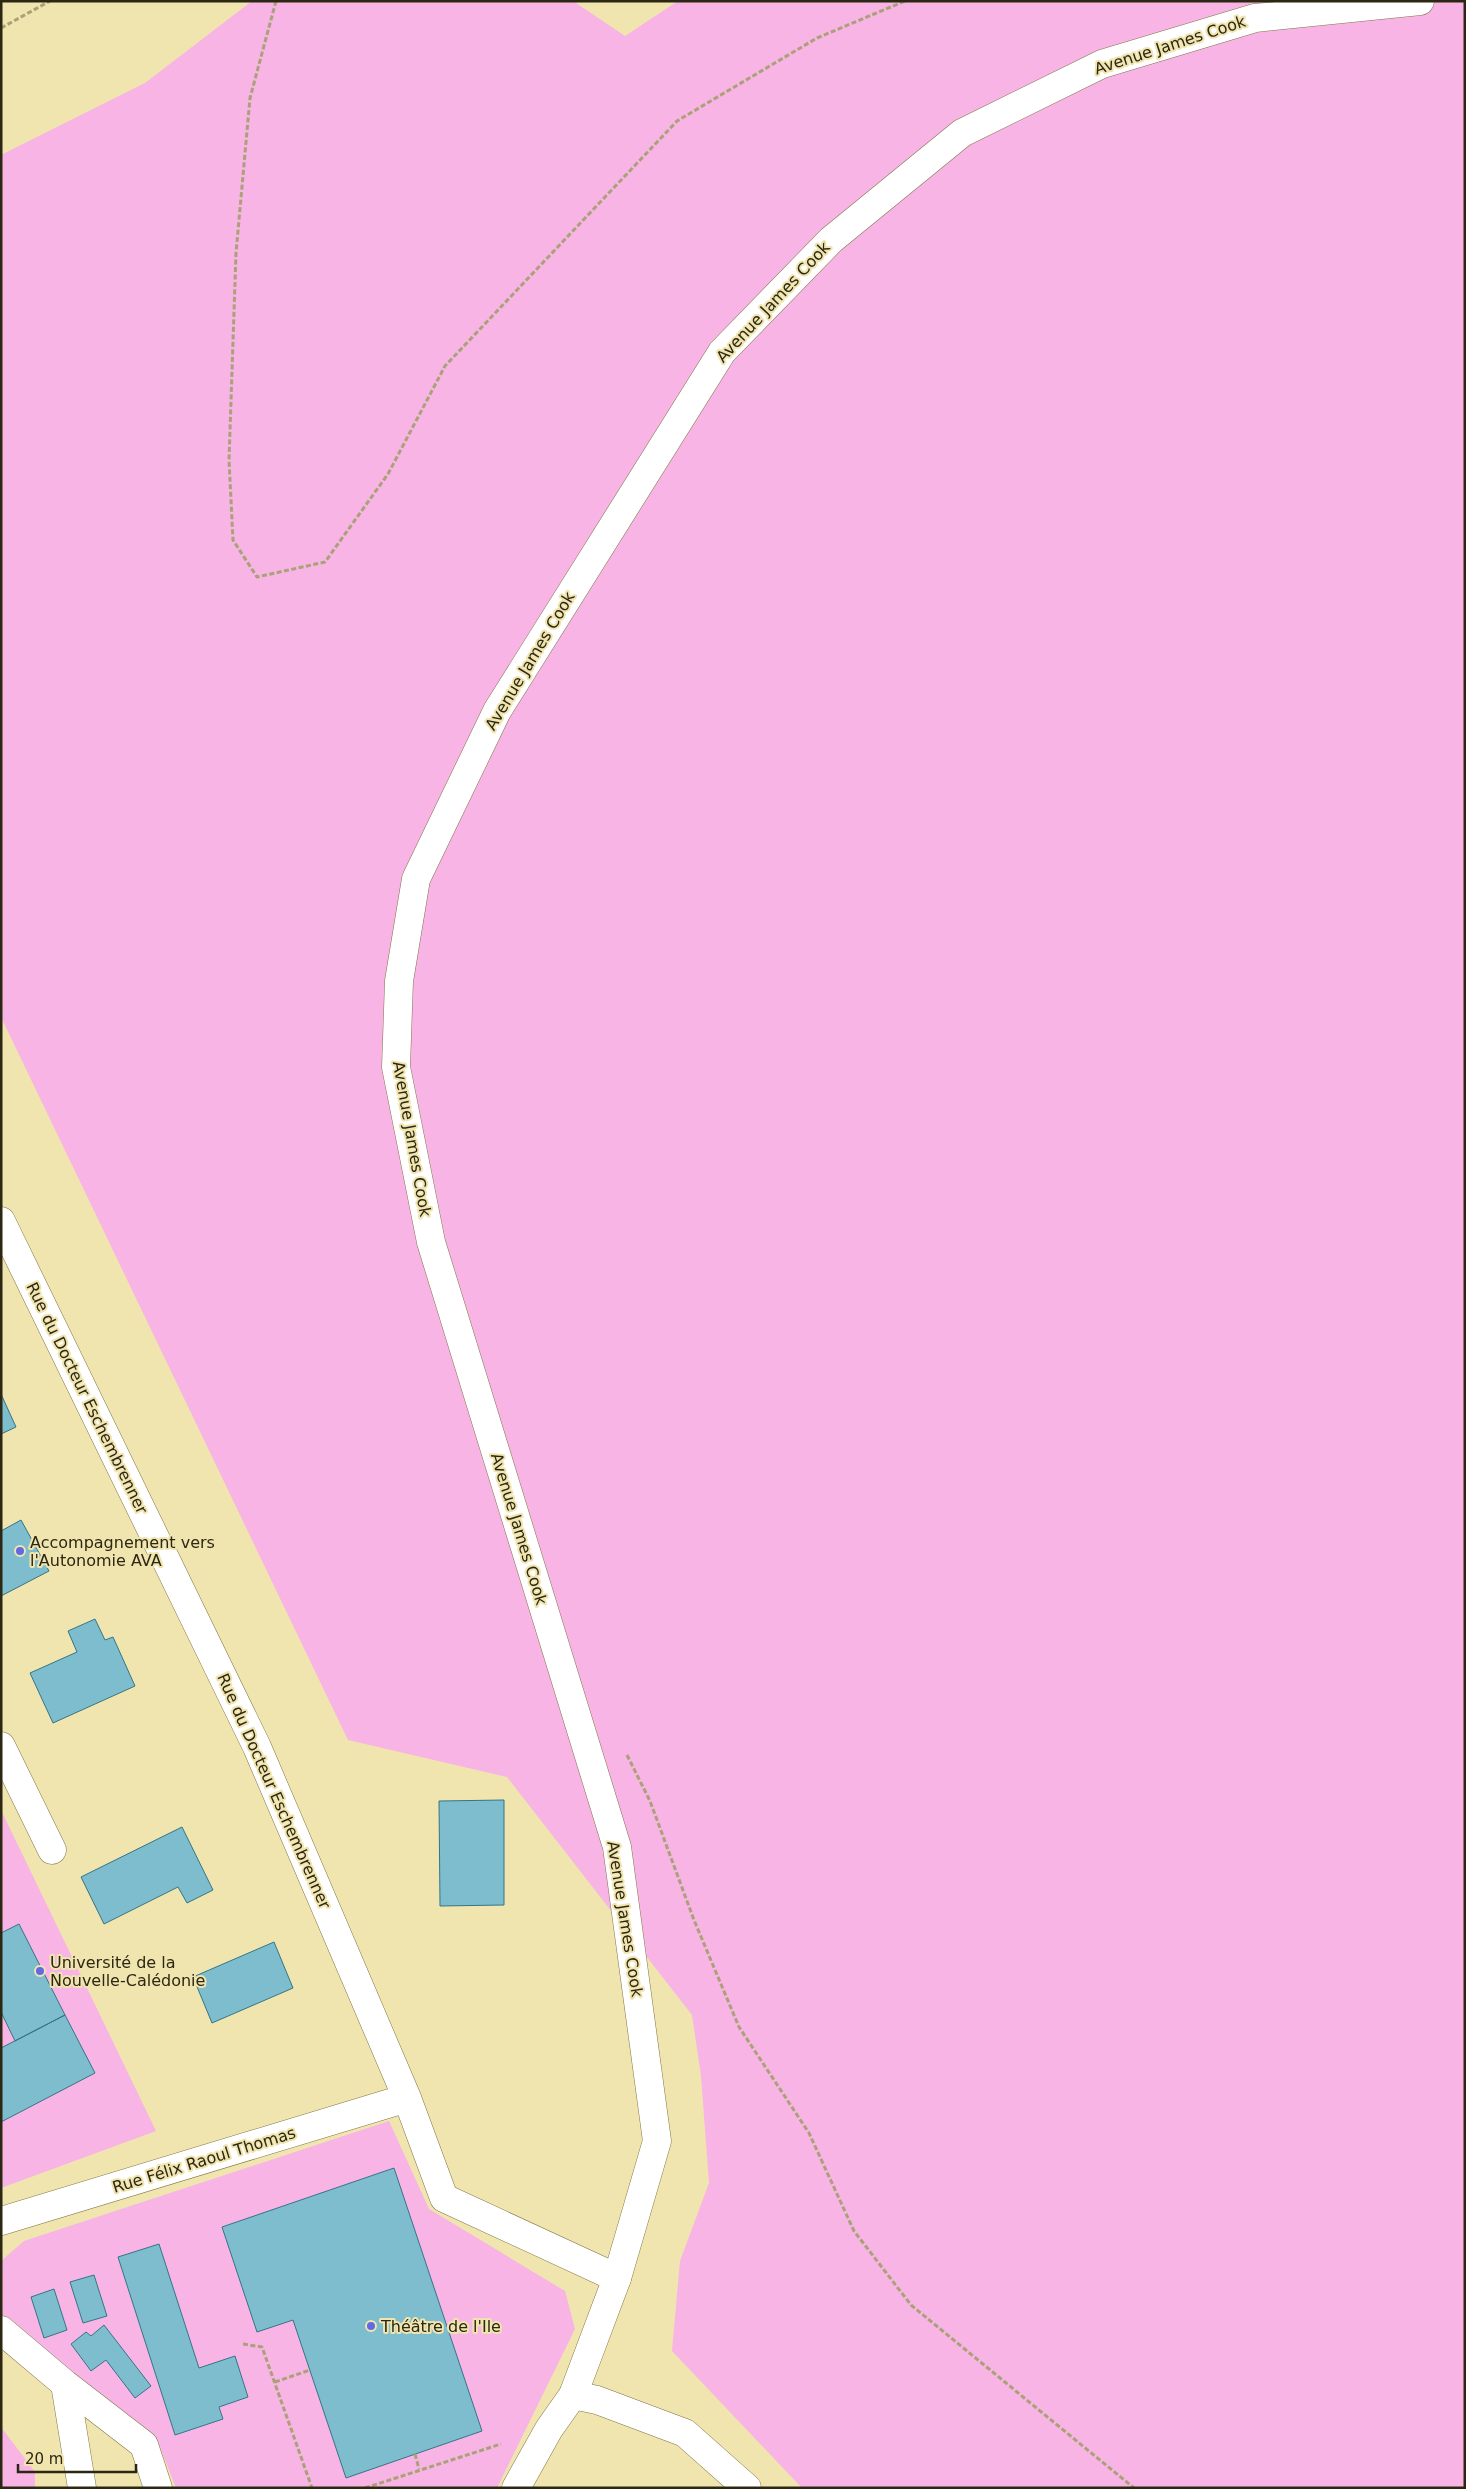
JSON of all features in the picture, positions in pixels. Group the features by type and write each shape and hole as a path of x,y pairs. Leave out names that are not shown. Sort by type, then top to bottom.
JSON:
{"main road":[{"name":"Avenue James Cook","path":"516,2488 549,2429 573,2395 617,2278 657,2141 618,1856 431,1242 396,1067 399,981 416,879 497,711 722,352 831,240 962,133 1102,64 1255,18 1420,1"},
{"name":"Rue du Docteur Eschembrenner","path":"1,1221 257,1747 407,2098 444,2198 617,2278"},
{"path":"1,1746 52,1850"},
{"name":"Rue Félix Raoul Thomas","path":"2,2218 407,2098"},
{"path":"1,2330 65,2384 144,2445 158,2488"},
{"path":"65,2384 82,2488"},
{"path":"573,2395 597,2400 685,2432 746,2488"}],"path":[{"path":"1,28 50,1"},
{"path":"276,1 250,98 236,253 229,450 233,540 257,577 324,562 388,474 446,366 677,120 817,38 905,1"},
{"path":"624,1748 650,1801 694,1920 739,2027 809,2133 854,2231 911,2304 1134,2488"},
{"path":"243,2344 262,2347 312,2488"},
{"path":"275,2382 310,2370"},
{"path":"365,2488 419,2469 549,2429"},
{"path":"415,2454 419,2469"}],"shaded area":[{"path":"252,1 573,1 625,36 678,1 1465,1 1465,2488 802,2488 672,2351 680,2261 709,2183 701,2076 692,2015 507,1777 348,1740 1,1017 1,155 145,83"},
{"name":"Université de la Nouvelle-Calédonie","path":"1,1810 156,2131 1,2188"},
{"path":"389,2121 429,2209 565,2291 575,2329 497,2488 176,2488 157,2440 1,2315 1,2261 24,2241"},
{"path":"1,2427 35,2472 35,2488 1,2488"}],"building":[{"path":"1,1394 16,1427 1,1434"},
{"name":"Accompagnement vers l'Autonomie AVA","path":"21,1520 49,1571 1,1596 1,1531"},
{"path":"95,1619 105,1640 113,1637 135,1686 53,1723 30,1673 77,1652 68,1631"},
{"path":"504,1800 504,1905 440,1906 439,1801"},
{"path":"182,1827 213,1890 187,1903 178,1887 104,1924 81,1877"},
{"path":"19,1924 65,2015 15,2041 1,2012 1,1933"},
{"path":"274,1942 293,1988 212,2023 193,1977"},
{"path":"65,2015 95,2073 1,2122 1,2048"},
{"name":"Théâtre de l'Ile","path":"394,2168 482,2431 346,2478 293,2320 257,2332 222,2227"},
{"path":"159,2244 199,2368 235,2356 248,2397 219,2407 223,2419 175,2435 118,2257"},
{"path":"94,2275 107,2316 83,2323 70,2282"},
{"path":"54,2289 67,2330 44,2338 31,2297"},
{"path":"104,2325 151,2386 135,2398 106,2360 91,2371 71,2344 86,2332 91,2336"}],"place":[{"name":"Accompagnement vers l'Autonomie AVA","path":"20,1551"},
{"name":"Université de la Nouvelle-Calédonie","path":"40,1971"},
{"name":"Théâtre de l'Ile","path":"371,2326"}]}
